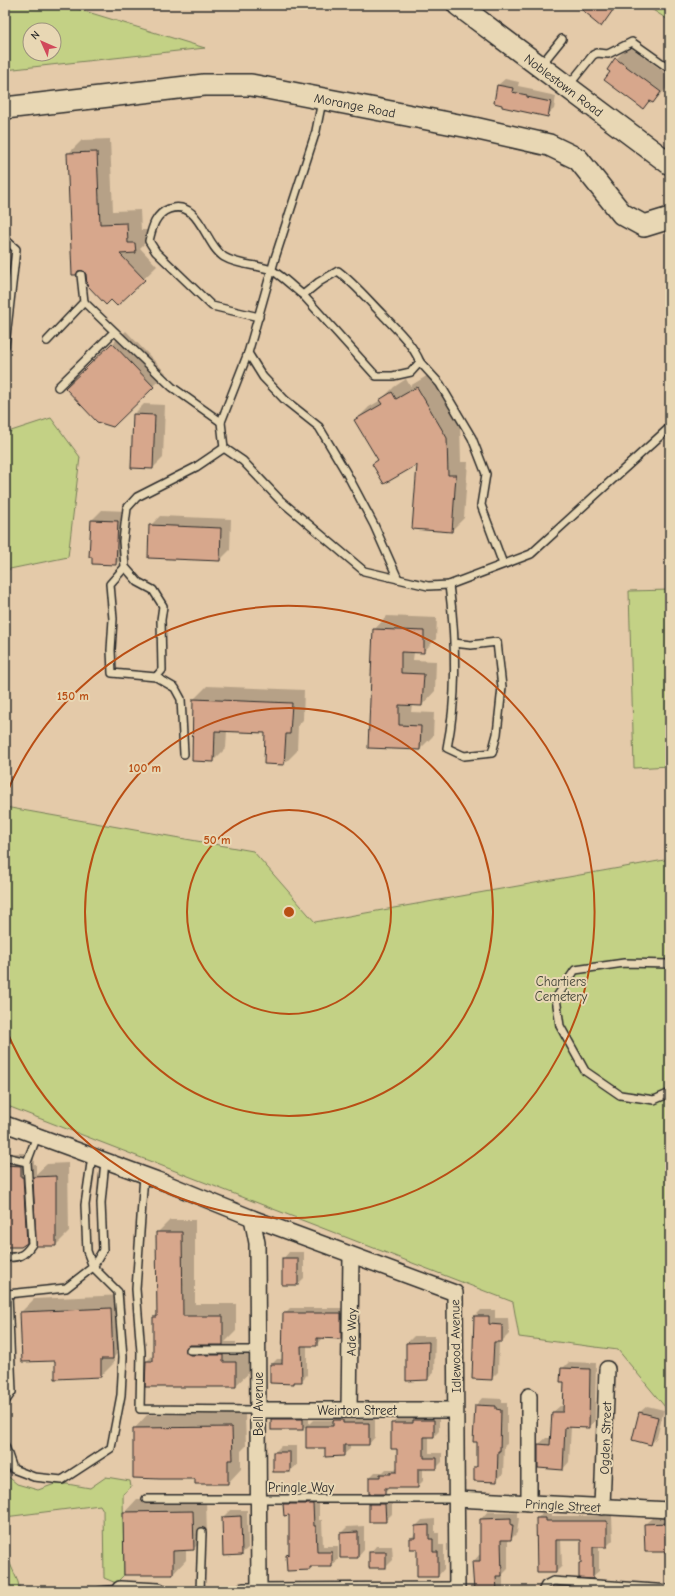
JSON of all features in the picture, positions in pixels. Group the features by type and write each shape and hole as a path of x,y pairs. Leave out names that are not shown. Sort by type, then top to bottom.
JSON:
{"street":[{"name":"Noblestown Road","path":"458,5 667,160"},
{"name":"Morange Road","path":"5,108 204,85 251,85 474,128 549,145 578,159 622,214 644,226 670,218"},
{"name":"Idlewood Avenue","path":"5,1124 144,1175 252,1218 455,1294 457,1591"},
{"name":"Bell Avenue","path":"252,1218 257,1243 259,1591"},
{"name":"Ade Way","path":"349,1410 351,1255"},
{"name":"Ogden Street","path":"602,1507 608,1369"},
{"path":"529,1396 529,1503"},
{"name":"Weirton Street","path":"258,1410 455,1410"},
{"name":"Pringle Street","path":"456,1499 670,1510"},
{"path":"120,1589 158,1591"},
{"path":"243,1591 457,1591"}],"lane":[{"path":"540,66 562,39"},
{"path":"567,87 593,55 597,53 608,54 632,42 670,69"},
{"path":"322,99 316,131 272,270 248,353 221,422 224,448 243,461 280,500 359,568 364,571 428,586 449,585 531,554 670,427"},
{"path":"259,317 212,306 201,296 156,252 149,241 156,218 168,210 177,207 185,208 194,215 214,249 224,257 237,264 272,270 303,295 376,376 393,376 411,372 420,362"},
{"path":"5,241 16,249 5,346"},
{"path":"303,295 319,282 338,271 351,281 401,334 416,352 420,362 440,384 472,438 486,474 481,505 503,564"},
{"path":"81,275 84,302 172,386 221,422"},
{"path":"47,340 84,302"},
{"path":"58,386 114,332"},
{"path":"248,353 262,377 285,400 319,427 347,474 374,525 398,579"},
{"path":"156,677 162,670 161,620 163,606 153,590 138,582 125,566 123,542 127,508 137,497 196,467 224,448"},
{"path":"125,566 110,584 113,619 111,650 112,673 156,677 176,688 181,699 184,754"},
{"path":"449,585 454,623 454,643 455,676 453,721 447,748 464,756 492,753 502,687 497,642 471,645 454,643"},
{"path":"670,964 624,963 575,970 556,998 560,1026 585,1071 620,1095 654,1100 670,1093"},
{"path":"5,1257 15,1258 26,1253 32,1244 27,1162 37,1136"},
{"path":"5,1157 27,1162"},
{"path":"5,1402 12,1392 8,1294 66,1288 93,1267 103,1250 99,1159"},
{"path":"5,1446 13,1469 34,1476 62,1480 111,1448 121,1395 123,1357 118,1292 93,1267 87,1251 85,1205 99,1159"},
{"path":"144,1175 136,1289 141,1352 140,1409 258,1410"},
{"path":"190,1350 258,1350"},
{"name":"Pringle Way","path":"146,1499 456,1499"},
{"path":"200,1591 202,1532"},
{"path":"544,1588 553,1581 670,1589"},
{"path":"100,1591 120,1589"}],"green space":[{"path":"5,5 65,5 205,48 5,70"},
{"path":"645,5 670,5 670,21"},
{"path":"51,418 80,457 68,557 5,570 5,433"},
{"path":"670,590 670,766 634,768 629,591"},
{"name":"Chartiers Cemetery","path":"5,807 253,851 315,922 670,859 670,1413 618,1350 519,1337 513,1302 5,1105"},
{"path":"5,1474 17,1484 38,1490 55,1484 67,1484 90,1488 106,1477 130,1481 131,1487 123,1494 124,1575 116,1583 104,1578 103,1510 100,1505 5,1517"},
{"path":"5,1552 18,1582 20,1591 5,1591"}],"building":[{"path":"576,5 606,5 613,10 601,27"},
{"path":"615,58 661,92 653,103 649,101 643,109 604,80 610,72 607,70"},
{"path":"497,85 513,88 512,92 527,95 527,97 551,102 548,117 502,107 502,105 494,103"},
{"path":"97,152 100,224 127,223 128,243 135,243 136,253 120,254 145,280 117,306 111,300 106,305 87,285 86,274 83,271 78,271 76,275 72,275 67,153"},
{"path":"112,343 154,387 113,427 97,422 65,388"},
{"path":"417,387 447,438 448,475 456,475 452,532 412,529 417,465 384,484 372,464 378,460 354,420 382,404 379,400 392,392 396,399"},
{"path":"133,414 155,415 153,469 131,468"},
{"path":"91,520 118,521 116,565 92,564 92,557 89,557"},
{"path":"149,525 221,528 220,561 148,558"},
{"path":"373,629 424,631 424,653 401,652 401,673 424,674 422,706 399,705 399,725 421,726 420,750 368,748"},
{"path":"193,699 292,703 290,734 286,734 284,765 264,764 265,733 215,731 214,762 192,761"},
{"path":"5,1165 21,1166 27,1243 21,1247 5,1247"},
{"path":"56,1176 56,1246 36,1246 33,1177"},
{"path":"156,1232 182,1232 183,1316 223,1316 223,1345 190,1345 186,1348 186,1352 190,1355 223,1355 223,1362 236,1362 236,1387 145,1387 146,1361 153,1361 153,1317 157,1317"},
{"path":"282,1258 298,1258 298,1285 282,1285"},
{"path":"111,1308 113,1359 101,1359 101,1377 55,1379 55,1361 22,1362 20,1312"},
{"path":"283,1313 341,1313 341,1339 317,1338 317,1346 301,1346 302,1382 294,1382 294,1384 270,1383 270,1364 282,1364"},
{"path":"474,1316 489,1316 489,1324 502,1325 502,1342 494,1342 492,1380 472,1379"},
{"path":"429,1342 428,1380 406,1381 406,1343"},
{"path":"561,1368 590,1369 589,1428 565,1427 563,1470 538,1468 538,1444 550,1445 552,1412 563,1412 564,1382 560,1382"},
{"path":"475,1405 496,1406 496,1409 501,1410 500,1451 498,1451 497,1482 474,1481 474,1467 477,1467 477,1442 473,1442"},
{"path":"639,1412 658,1417 651,1445 632,1440"},
{"path":"271,1419 303,1419 303,1430 271,1430"},
{"path":"333,1420 343,1420 343,1423 369,1423 369,1445 344,1445 344,1456 325,1457 325,1448 306,1448 306,1426 333,1426"},
{"path":"413,1420 434,1420 434,1437 424,1437 424,1458 437,1458 437,1469 418,1469 418,1488 385,1488 385,1494 369,1494 369,1477 380,1477 380,1474 391,1474 391,1472 397,1472 397,1449 391,1449 391,1423 413,1423"},
{"path":"232,1427 233,1460 228,1460 228,1484 195,1484 195,1479 133,1478 133,1428"},
{"path":"273,1452 290,1452 290,1472 273,1472"},
{"path":"283,1504 313,1504 317,1552 332,1552 332,1567 310,1567 310,1570 287,1571 286,1555 289,1554 289,1515 284,1516"},
{"path":"369,1504 385,1504 386,1522 369,1522"},
{"path":"193,1511 194,1550 173,1551 173,1575 124,1575 123,1512"},
{"path":"241,1516 242,1555 223,1556 222,1517"},
{"path":"511,1518 511,1525 513,1525 511,1540 501,1540 502,1576 496,1576 497,1591 474,1591 472,1561 480,1561 480,1519"},
{"path":"536,1518 546,1518 546,1521 607,1521 607,1547 593,1547 593,1579 579,1578 579,1563 581,1563 581,1540 556,1540 556,1573 537,1573"},
{"path":"669,1523 669,1552 645,1552 644,1524"},
{"path":"429,1525 429,1539 433,1539 433,1552 438,1552 438,1577 417,1577 417,1549 410,1549 410,1538 415,1538 415,1526"},
{"path":"358,1532 358,1558 340,1558 340,1533"},
{"path":"369,1552 386,1552 386,1568 369,1568"}]}
